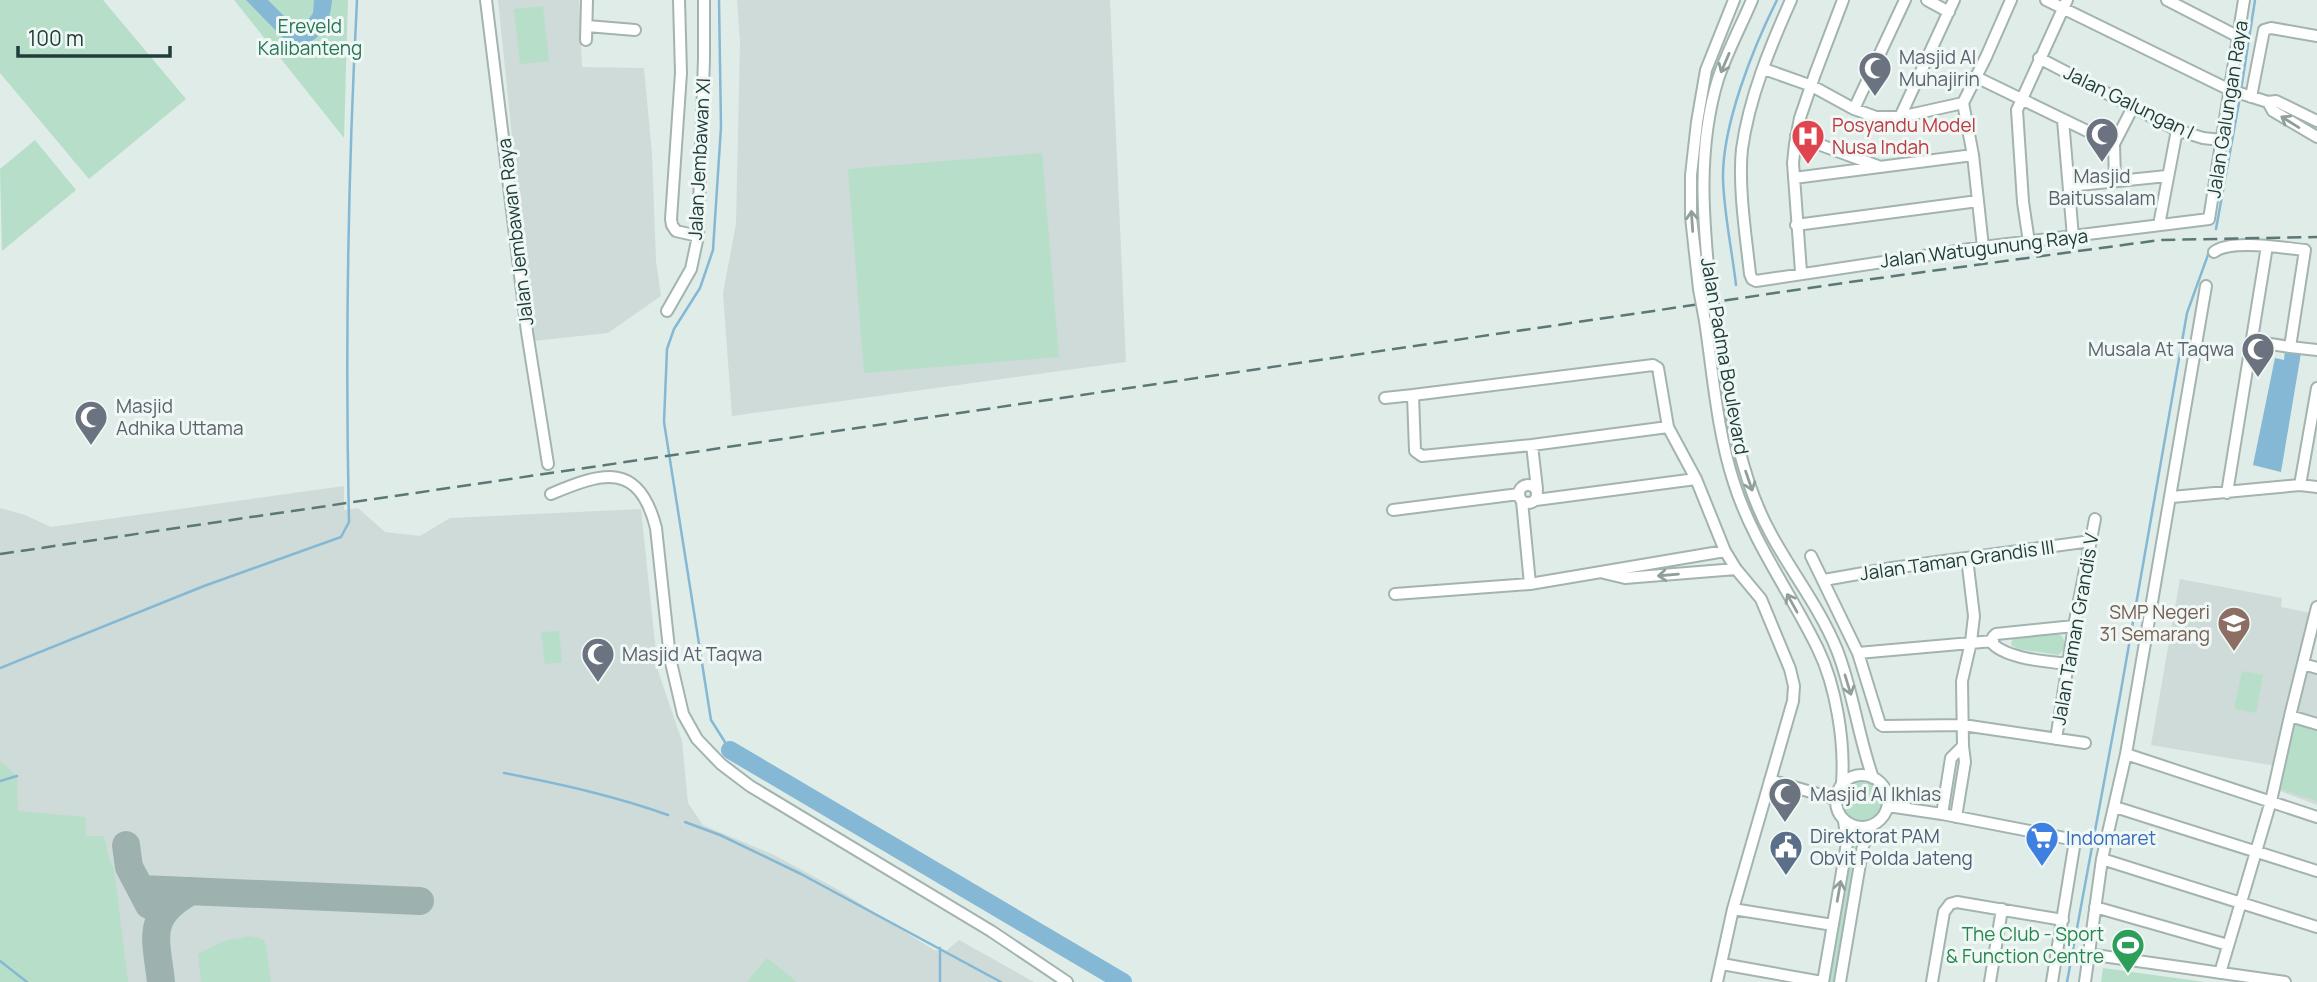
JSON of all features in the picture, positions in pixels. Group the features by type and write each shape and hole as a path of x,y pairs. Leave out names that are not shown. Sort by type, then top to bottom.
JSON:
{"street":[{"name":"Jalan Jembawan Raya","path":"486,0 525,318 548,464"},
{"path":"586,40 587,0"},
{"path":"679,0 681,73 671,219 676,231 698,236"},
{"name":"Jalan Jembawan XI","path":"667,311 691,269 698,236 704,0"},
{"name":"Jalan Padma Boulevard","path":"1734,0 1706,70 1691,176 1691,217 1736,435 1750,484 1771,534 1815,606 1837,649 1850,691 1864,754 1873,778"},
{"name":"Jalan Padma Boulevard","path":"1704,288 1703,172 1708,123 1719,78 1752,0"},
{"path":"1791,0 1764,69 1812,86 1854,109 1877,117 1899,117 1963,103"},
{"path":"1801,272 1793,163 1796,136 1843,0"},
{"path":"1854,109 1905,0"},
{"path":"1927,0 1949,12"},
{"path":"1899,117 1954,0"},
{"path":"1983,247 1973,155 1963,103 2011,0"},
{"path":"2046,0 2065,4 2232,90 2268,102 2276,101 2317,121"},
{"path":"2167,0 2237,36"},
{"name":"Jalan Galungan Raya","path":"2211,218 2244,0"},
{"path":"2029,242 2017,110 2065,4"},
{"path":"587,26 635,30"},
{"path":"2251,97 2264,30 2271,27 2317,36"},
{"name":"Jalan Galungan I","path":"2039,58 2177,130 2221,140"},
{"name":"Jalan Watugunung Raya","path":"1764,69 1748,117 1742,153 1750,274 1756,281 1801,272 2211,218"},
{"path":"1976,77 2114,145"},
{"path":"2268,102 2273,111 2317,137"},
{"path":"2115,181 2114,145 2133,107"},
{"path":"2063,120 2073,237"},
{"path":"2159,225 2177,130"},
{"path":"1796,136 1880,167"},
{"path":"1794,178 1973,155"},
{"path":"2069,186 2167,176"},
{"path":"1797,225 1978,201"},
{"path":"2214,252 2221,246 2267,246 2305,250 2290,347"},
{"path":"2227,493 2267,246"},
{"path":"2085,982 2102,859 2126,754 2206,286"},
{"name":"Jalan Padma Boulevard","path":"1711,320 1723,440 1734,483 1756,538 1818,649 1828,674 1844,759 1842,783"},
{"path":"2251,341 2317,350"},
{"path":"1385,398 1653,365 1658,368 1668,427 1696,479 1725,551 1761,599 1794,686 1793,701 1733,909 1717,982"},
{"path":"2300,485 2317,388"},
{"path":"1413,395 1415,451 1422,456 1668,427"},
{"path":"1393,510 1521,498 1529,503 1536,494 1532,445"},
{"path":"551,494 574,484 608,476 621,477 633,483 642,494 652,512 656,528 670,658 683,714 697,739 721,764 750,786 991,931 1067,982"},
{"path":"1536,494 1696,479"},
{"path":"1530,584 1521,488 1528,484 1536,494"},
{"path":"2172,497 2300,485 2317,486"},
{"name":"Jalan Taman Grandis V","path":"2056,739 2095,519"},
{"name":"Jalan Taman Grandis III","path":"1824,580 2091,541"},
{"path":"1395,594 1530,584 1725,551"},
{"path":"1811,556 1858,653 1877,719 1883,726 1963,725 2085,743"},
{"path":"1956,817 1965,762 1962,681 1974,616 1967,558"},
{"path":"1601,572 1625,578 1736,569"},
{"path":"2220,973 2272,801 2317,607"},
{"path":"2069,664 2032,660 1999,649 1993,641 1996,634 2074,626"},
{"path":"1858,653 1993,641"},
{"path":"2303,664 2317,668"},
{"path":"2290,716 2317,724"},
{"path":"1942,814 1951,758 1963,746"},
{"path":"2126,754 2317,817"},
{"path":"1840,982 1864,846 1872,826 1885,815 1888,806 1885,790 1873,778 1857,775 1842,783 1835,799 1839,815 1853,826 1872,826"},
{"path":"1948,777 1963,778"},
{"path":"1770,780 1835,799"},
{"path":"1888,806 2070,839 2074,847 2052,982"},
{"path":"2115,807 2317,871"},
{"path":"1722,964 1822,982 1847,843 1844,821"},
{"path":"2102,859 2317,926"},
{"path":"1932,982 1944,912 1950,904 1957,902 2063,920"},
{"path":"2095,907 2228,945"},
{"path":"1733,909 1833,925"},
{"path":"1990,982 2002,909"},
{"path":"2088,954 2285,982"}],"shaded area":[{"path":"498,0 579,0 582,67 644,68 652,154 656,261 661,296 608,333 533,341"},
{"path":"737,0 1110,0 1126,362 732,416 723,293 736,224 740,41"},
{"path":"344,486 344,510 358,508 385,532 420,536 450,518 641,509 658,671 682,741 688,803 703,825 772,854 837,889 934,950 946,951 959,940 1034,982 0,982 0,508 25,515 51,527"},
{"name":"SMP Negeri 31 Semarang","path":"2180,579 2282,598 2281,607 2311,613 2276,766 2151,745"},
{"path":"2304,667 2317,670 2317,805 2275,789"}],"green space":[{"path":"0,0 103,0 186,99 89,179 0,73"},
{"name":"Ereveld Kalibanteng","path":"234,0 348,0 344,138"},
{"path":"543,6 549,61 520,64 514,9"},
{"path":"35,140 76,190 2,251 0,169"},
{"path":"1042,153 1059,357 864,373 848,169"},
{"path":"559,631 562,662 545,664 541,632"},
{"path":"2054,632 2062,636 2066,644 2058,655 2018,649 2011,645 2013,637"},
{"path":"2242,671 2263,675 2256,713 2234,709"},
{"path":"2292,719 2317,727 2317,801 2277,788"},
{"path":"0,761 17,776 18,811 85,817 86,836 104,836 114,869 128,982 0,982"},
{"path":"1862,781 1877,787 1883,802 1877,817 1862,823 1847,817 1841,802 1847,787"},
{"path":"1851,844 1858,847 1835,982 1827,982"},
{"path":"250,936 263,939 266,945 271,982 201,982 198,954 224,941"},
{"path":"767,958 797,982 747,982"},
{"name":"The Club - Sport & Function Centre","path":"2103,968 2205,982 2101,982"}],"water":[{"path":"246,0 268,0 292,24 306,23 313,13 314,0 332,0 328,20 318,37 306,43 288,43"},
{"path":"2285,350 2301,353 2281,472 2253,465 2275,358 2284,360"}],"waterway":[{"path":"0,668 204,586 341,537 349,522 348,261 357,0"},
{"path":"719,0 721,127 713,250 700,288 674,329 667,349 664,422 711,720 730,750"},
{"path":"1736,285 1725,205 1724,158 1733,111 1741,87 1777,0"},
{"path":"2241,90 2255,0"},
{"path":"2216,229 2240,97"},
{"path":"2067,982 2187,313 2209,252"},
{"path":"730,750 1123,982"},
{"path":"504,773 587,791 668,815"},
{"path":"0,781 17,776"},
{"path":"685,822 720,835 801,874 1001,982"},
{"path":"940,948 940,982"},
{"path":"0,961 27,982"}],"taxiway":[{"path":"126,845 129,867 149,905"},
{"path":"142,889 420,901"},
{"path":"161,982 156,940 160,919 166,910 191,891"}],"railway":[{"path":"0,554 1850,282 2160,240 2317,237"}],"place":[{"name":"Masjid Al Muhajirin","path":"1875,98"},
{"name":"Masjid Baitussalam","path":"2102,164"},
{"name":"Posyandu Model Nusa Indah","path":"1808,166"},
{"name":"Musala At Taqwa","path":"2258,379"},
{"name":"Masjid Adhika Uttama","path":"91,447"},
{"name":"SMP Negeri 31 Semarang","path":"2234,653"},
{"name":"Masjid At Taqwa","path":"598,684"},
{"name":"Masjid Al Ikhlas","path":"1785,824"},
{"name":"Indomaret","path":"2042,868"},
{"name":"Direktorat PAM Obvit Polda Jateng","path":"1786,877"},
{"name":"The Club - Sport & Function Centre","path":"2128,975"}]}
